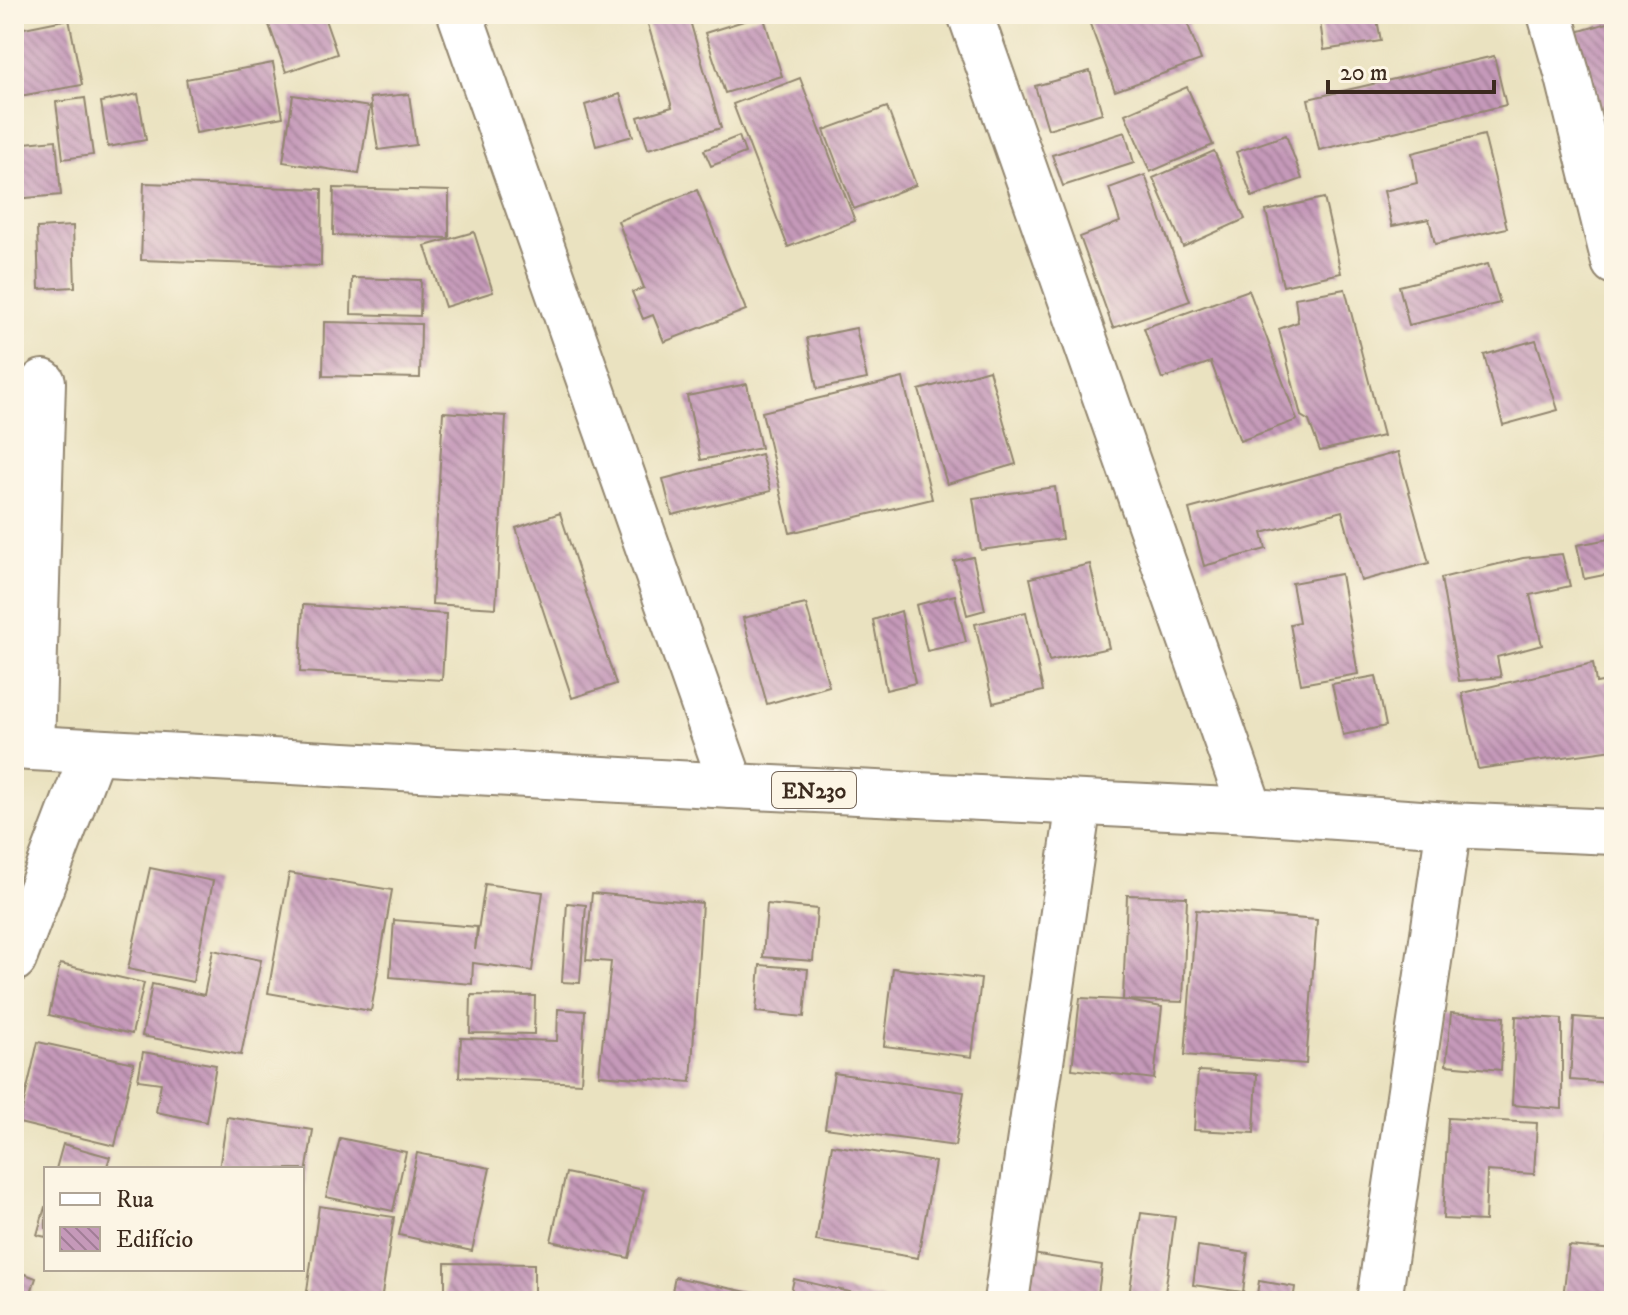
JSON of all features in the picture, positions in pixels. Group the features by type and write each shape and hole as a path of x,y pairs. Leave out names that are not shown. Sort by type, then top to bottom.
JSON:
{"street":[{"path":"460,14 732,786"},
{"path":"970,14 1251,811"},
{"path":"1550,14 1614,262"},
{"path":"23,748 43,382"},
{"name":"EN230","path":"23,748 1614,832"},
{"path":"14,959 93,752"},
{"path":"1006,1301 1079,803"},
{"path":"1379,1301 1449,825"}],"building":[{"path":"265,14 323,14 337,54 286,72"},
{"path":"645,14 688,14 721,128 648,149 638,117 672,107"},
{"path":"1184,14 1201,60 1115,91 1087,16"},
{"path":"1319,14 1376,14 1381,41 1324,50"},
{"path":"763,15 782,76 725,93 705,33"},
{"path":"69,19 82,85 14,97 14,30"},
{"path":"1614,21 1614,195 1573,33"},
{"path":"1494,56 1506,105 1319,150 1308,99"},
{"path":"273,63 283,117 196,133 186,79"},
{"path":"1090,71 1102,113 1048,129 1035,86"},
{"path":"800,78 855,221 788,247 733,104"},
{"path":"1187,87 1213,145 1150,172 1125,114"},
{"path":"138,94 146,140 108,147 101,102"},
{"path":"409,94 416,145 378,150 370,98"},
{"path":"620,94 633,136 596,146 585,105"},
{"path":"293,95 370,107 359,174 283,162"},
{"path":"85,98 93,155 63,159 56,102"},
{"path":"887,107 916,185 854,209 824,130"},
{"path":"1125,132 1134,163 1063,186 1052,155"},
{"path":"1286,135 1302,179 1252,197 1236,152"},
{"path":"1484,135 1507,228 1435,244 1429,219 1392,226 1384,191 1417,183 1412,153"},
{"path":"739,136 745,153 711,166 704,150"},
{"path":"56,140 61,195 14,199 14,144"},
{"path":"1214,151 1245,219 1183,247 1153,178"},
{"path":"1145,175 1190,301 1113,328 1080,237 1120,222 1109,188"},
{"path":"144,183 322,189 321,266 141,260"},
{"path":"334,188 449,191 449,238 333,235"},
{"path":"697,190 746,310 664,342 653,315 643,319 632,292 644,288 618,221"},
{"path":"1324,198 1341,273 1283,286 1266,211"},
{"path":"73,226 75,287 39,289 37,228"},
{"path":"474,232 493,292 445,307 425,246"},
{"path":"1488,264 1500,303 1409,325 1399,286"},
{"path":"352,278 421,280 420,316 351,314"},
{"path":"1345,289 1383,436 1320,451 1309,421 1301,416 1279,329 1298,322 1295,298"},
{"path":"1249,290 1297,420 1240,441 1211,362 1162,379 1144,328"},
{"path":"324,322 421,324 420,378 323,376"},
{"path":"856,328 867,379 817,389 807,338"},
{"path":"1536,340 1558,410 1503,425 1484,355"},
{"path":"989,370 1016,464 947,484 919,390"},
{"path":"903,378 932,499 790,533 762,412"},
{"path":"747,384 761,448 701,460 687,396"},
{"path":"14,402 28,403 16,566 14,566"},
{"path":"443,412 506,416 496,608 432,604"},
{"path":"1398,452 1429,563 1361,581 1342,511 1262,533 1266,549 1204,566 1189,509"},
{"path":"761,454 771,491 672,515 663,479"},
{"path":"1055,487 1062,539 981,550 973,498"},
{"path":"560,513 616,684 572,698 516,528"},
{"path":"1614,538 1614,573 1584,579 1577,545"},
{"path":"1562,554 1570,586 1530,595 1542,645 1497,657 1501,677 1459,681 1441,578 1523,558"},
{"path":"973,557 985,610 967,615 954,561"},
{"path":"1090,564 1109,648 1049,661 1030,578"},
{"path":"1341,574 1358,674 1301,684 1290,624 1299,622 1292,583"},
{"path":"955,595 966,642 927,651 916,605"},
{"path":"806,604 829,686 767,704 743,618"},
{"path":"303,605 446,614 442,680 300,672"},
{"path":"901,611 915,683 886,690 873,620"},
{"path":"1026,612 1043,691 993,703 975,624"},
{"path":"1593,663 1596,683 1614,680 1614,750 1478,769 1462,693"},
{"path":"1376,676 1386,726 1343,735 1332,684"},
{"path":"150,868 213,881 193,982 128,969"},
{"path":"289,873 392,890 371,1011 268,993"},
{"path":"485,884 543,892 532,971 473,963 472,984 390,977 394,920 477,927 475,950"},
{"path":"592,893 702,903 691,1082 599,1075 611,962 586,960"},
{"path":"1127,895 1187,897 1183,1002 1123,1000"},
{"path":"567,903 586,905 580,983 562,982"},
{"path":"767,904 817,909 813,961 763,957"},
{"path":"1196,910 1317,920 1306,1064 1185,1055"},
{"path":"213,950 261,960 241,1055 142,1036 152,984 204,995"},
{"path":"60,964 144,983 132,1034 49,1015"},
{"path":"760,965 808,969 804,1017 756,1012"},
{"path":"893,968 981,979 972,1057 884,1046"},
{"path":"471,995 535,996 534,1034 470,1033"},
{"path":"1080,998 1123,1000 1162,1007 1154,1079 1072,1069"},
{"path":"558,1009 585,1011 581,1083 459,1077 461,1038 557,1041"},
{"path":"1451,1013 1504,1017 1501,1070 1446,1065"},
{"path":"1516,1016 1562,1019 1562,1109 1512,1105"},
{"path":"1574,1017 1614,1020 1614,1083 1570,1080"},
{"path":"38,1042 134,1063 115,1146 19,1123"},
{"path":"143,1052 216,1065 206,1122 156,1112 161,1083 138,1080"},
{"path":"1198,1071 1257,1074 1254,1133 1194,1130"},
{"path":"834,1073 964,1092 955,1146 825,1128"},
{"path":"1614,1106 1614,1140 1609,1139"},
{"path":"227,1117 313,1130 304,1187 304,1167 219,1167"},
{"path":"1448,1118 1537,1123 1534,1174 1487,1171 1485,1221 1443,1219"},
{"path":"340,1138 406,1152 393,1211 326,1197"},
{"path":"63,1144 110,1157 107,1167 57,1167"},
{"path":"832,1145 935,1162 918,1258 816,1241"},
{"path":"417,1153 490,1168 472,1251 399,1235"},
{"path":"566,1173 644,1190 629,1258 551,1241"},
{"path":"319,1206 394,1217 381,1301 306,1298"},
{"path":"44,1210 44,1237 37,1235"},
{"path":"1141,1213 1175,1217 1164,1301 1140,1301 1140,1297 1129,1296"},
{"path":"1198,1246 1248,1253 1243,1292 1193,1285"},
{"path":"1569,1246 1614,1250 1614,1301 1563,1298"},
{"path":"1026,1253 1102,1265 1097,1301 1019,1301"},
{"path":"445,1263 534,1264 534,1301 445,1301"},
{"path":"14,1270 36,1278 28,1301 14,1301"},
{"path":"675,1277 776,1298 775,1301 670,1301"},
{"path":"794,1279 884,1300 884,1301 789,1301"},
{"path":"1259,1281 1295,1287 1293,1301 1256,1301"}]}
